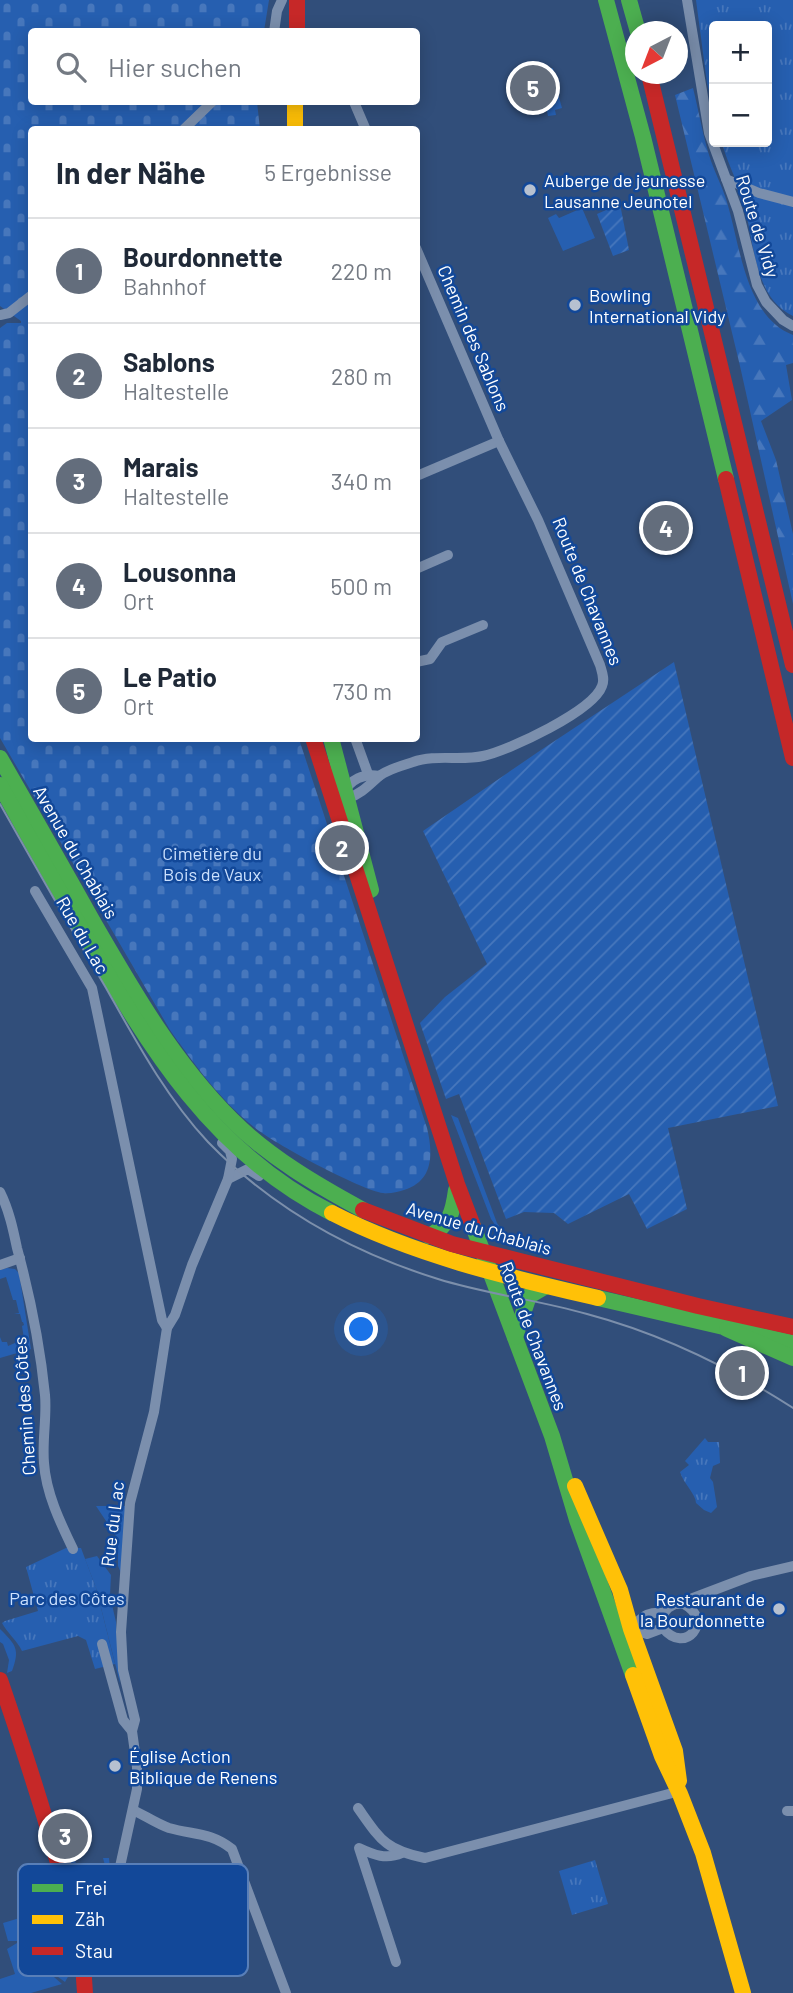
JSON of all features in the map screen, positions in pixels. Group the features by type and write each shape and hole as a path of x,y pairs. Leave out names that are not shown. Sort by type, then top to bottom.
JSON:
{"main road":[{"path":"297,0 297,28"},
{"path":"606,0 643,137 793,758"},
{"path":"629,0 635,21"},
{"path":"651,84 793,665"},
{"path":"295,105 295,126"},
{"name":"Route de Chavannes","path":"314,742 361,867"},
{"name":"Route de Chavannes","path":"332,742 350,790 361,867 376,931 434,1115 481,1252 552,1436 577,1520 625,1631 662,1756 680,1791 721,1914 733,1966 743,1993"},
{"name":"Avenue du Chablais","path":"0,758 143,1008 188,1072 213,1100 264,1148 328,1191 364,1210 429,1236 481,1252 793,1327"},
{"name":"Avenue du Chablais","path":"0,785 111,980 172,1076 196,1107 220,1131 298,1195 378,1236 430,1255 546,1286 793,1343"},
{"path":"429,1236 448,1225 453,1217 457,1184"},
{"path":"515,1336 529,1296 546,1286"},
{"path":"727,1329 793,1358"},
{"path":"0,1681 28,1762 58,1864"}],"street":[{"path":"275,28 282,0"},
{"name":"Route de Vidy","path":"687,0 709,133 738,211 757,285 766,302 783,320 793,326"},
{"path":"187,126 209,105"},
{"path":"355,105 364,126"},
{"path":"726,179 759,193 793,202"},
{"name":"Chemin des Sablons","path":"420,257 499,441"},
{"path":"0,315 9,313 28,299"},
{"path":"420,473 499,441"},
{"name":"Route de Chavannes","path":"322,742 336,786 350,790 374,775 416,761 480,757 516,746 581,708 596,697 602,688 600,665 555,558 499,441"},
{"path":"420,567 448,555"},
{"path":"420,661 430,659 442,642 482,625"},
{"path":"357,742 374,775"},
{"name":"Rue du Lac","path":"35,891 92,989 162,1320 167,1328"},
{"name":"Rue du Lac","path":"121,1864 136,1796 137,1766 132,1731 135,1720 125,1682 121,1632 130,1503 154,1412 167,1328 175,1315 192,1265 228,1179 232,1159 230,1151 190,1110 172,1076"},
{"path":"228,1179 248,1169 277,1190 298,1195"},
{"name":"Chemin des Côtes","path":"0,1192 20,1258 39,1346 45,1404 44,1466 54,1506 73,1549"},
{"path":"0,1265 20,1258"},
{"path":"684,1604 695,1614 696,1629 688,1637 678,1639 670,1636 663,1628 664,1614 675,1604 684,1604 751,1576 793,1566"},
{"path":"625,1631 640,1617 655,1612 664,1614"},
{"path":"625,1631 647,1634 663,1628"},
{"path":"102,1644 124,1720 132,1731"},
{"path":"358,1808 380,1840 402,1853 425,1857 438,1856 680,1791"},
{"path":"133,1810 167,1827 215,1838 232,1849 238,1864"},
{"path":"396,1962 359,1848 378,1856 388,1857 402,1853"},
{"path":"248,1892 286,1993"}],"green space":[{"name":"Cimetière du Bois de Vaux","path":"0,0 269,0 264,28 28,28 28,105 257,105 260,126 28,126 28,742 300,742 427,1128 429,1165 421,1180 414,1186 383,1193 357,1184 317,1165 264,1134 219,1094 170,1030 0,738 0,328 7,323 21,321 0,306"},
{"path":"696,0 793,0 793,316 779,306 761,279 741,194 724,147 772,147 772,21 709,21 709,91"},
{"path":"542,67 544,71 553,68 562,108 555,110 556,115 548,116 537,68"},
{"path":"693,88 708,152 725,196 753,294 776,325 793,335 793,363 786,365 792,400 761,421 776,460 793,534 793,604 740,366 675,95"},
{"path":"620,204 629,250 613,256 597,214"},
{"path":"582,208 595,238 563,251 548,218 556,214 559,218"},
{"path":"674,662 778,1106 668,1128 687,1209 647,1229 629,1194 568,1224 554,1213 524,1212 506,1219 459,1094 446,1099 420,1023 445,997 487,964 423,831"},
{"path":"451,1115 458,1118 497,1223 505,1234 503,1236 491,1219"},
{"path":"15,1269 19,1273 31,1349 0,1358 0,1337 8,1346 24,1339 24,1325 20,1314 14,1314 19,1313 16,1300 13,1300 6,1277 0,1279 0,1270"},
{"path":"705,1438 708,1442 719,1442 720,1463 713,1466 710,1478 717,1507 711,1513 696,1503 680,1472 689,1465 685,1461"},
{"path":"96,1506 127,1506 121,1573 118,1566 118,1539"},
{"name":"Parc des Côtes","path":"66,1548 81,1548 96,1588 115,1664 95,1669 86,1640 78,1636 22,1651 2,1623 38,1611 26,1567"},
{"path":"97,1556 111,1575 110,1596 116,1622 120,1683 96,1588 85,1559"},
{"path":"0,1629 13,1644 16,1652 12,1671 7,1673 9,1660 0,1642"},
{"path":"65,1824 76,1864 71,1864 59,1825"},
{"path":"103,1858 109,1858 110,1864 105,1864"},
{"path":"595,1860 608,1904 572,1915 559,1871"},
{"path":"18,1918 18,1941 8,1941 3,1923"},
{"path":"18,1943 18,1976 53,1976 62,1984 31,1993 0,1993 0,1979 15,1974 7,1949"},
{"path":"57,1976 68,1976 65,1982"}],"tram line":[{"path":"0,804 152,1068 208,1142 259,1187 314,1225 374,1255 438,1279 568,1309 642,1331 719,1365 793,1408"}],"traffic: fast":[{"path":"606,0 643,137 726,479"},
{"path":"629,0 635,21"},
{"path":"332,742 371,890"},
{"path":"0,758 123,973 155,1025 191,1074 232,1120 262,1146 311,1180 363,1210"},
{"path":"0,785 110,979 161,1058 188,1094 219,1129 252,1160 290,1189 332,1213"},
{"path":"429,1236 442,1227 449,1217 456,1190"},
{"path":"473,1226 552,1436 577,1520 633,1675"},
{"path":"515,1337 529,1296 546,1286"},
{"path":"598,1298 793,1343"},
{"path":"727,1329 793,1358"}],"traffic: slow":[{"path":"295,105 295,126"},
{"path":"332,1213 396,1241 463,1264 598,1298"},
{"path":"575,1486 620,1590 631,1629 675,1751 679,1781"},
{"path":"633,1675 662,1756 703,1853 743,1993"}],"traffic: jam":[{"path":"297,0 297,28"},
{"path":"651,84 793,665"},
{"path":"726,479 793,758"},
{"path":"314,742 457,1184 473,1226"},
{"path":"363,1210 452,1244 793,1327"},
{"path":"0,1680 58,1864"},
{"path":"84,1976 85,1993"}],"place":[{"name":"Le Patio","path":"533,88"},
{"name":"Auberge de jeunesse Lausanne Jeunotel","path":"530,190"},
{"name":"Bowling International Vidy","path":"575,305"},
{"name":"Lousonna","path":"666,528"},
{"name":"Sablons","path":"342,848"},
{"name":"Bourdonnette","path":"742,1373"},
{"name":"Restaurant de la Bourdonnette","path":"779,1609"},
{"name":"Église Action Biblique de Renens","path":"115,1766"},
{"name":"Marais","path":"65,1836"}]}
